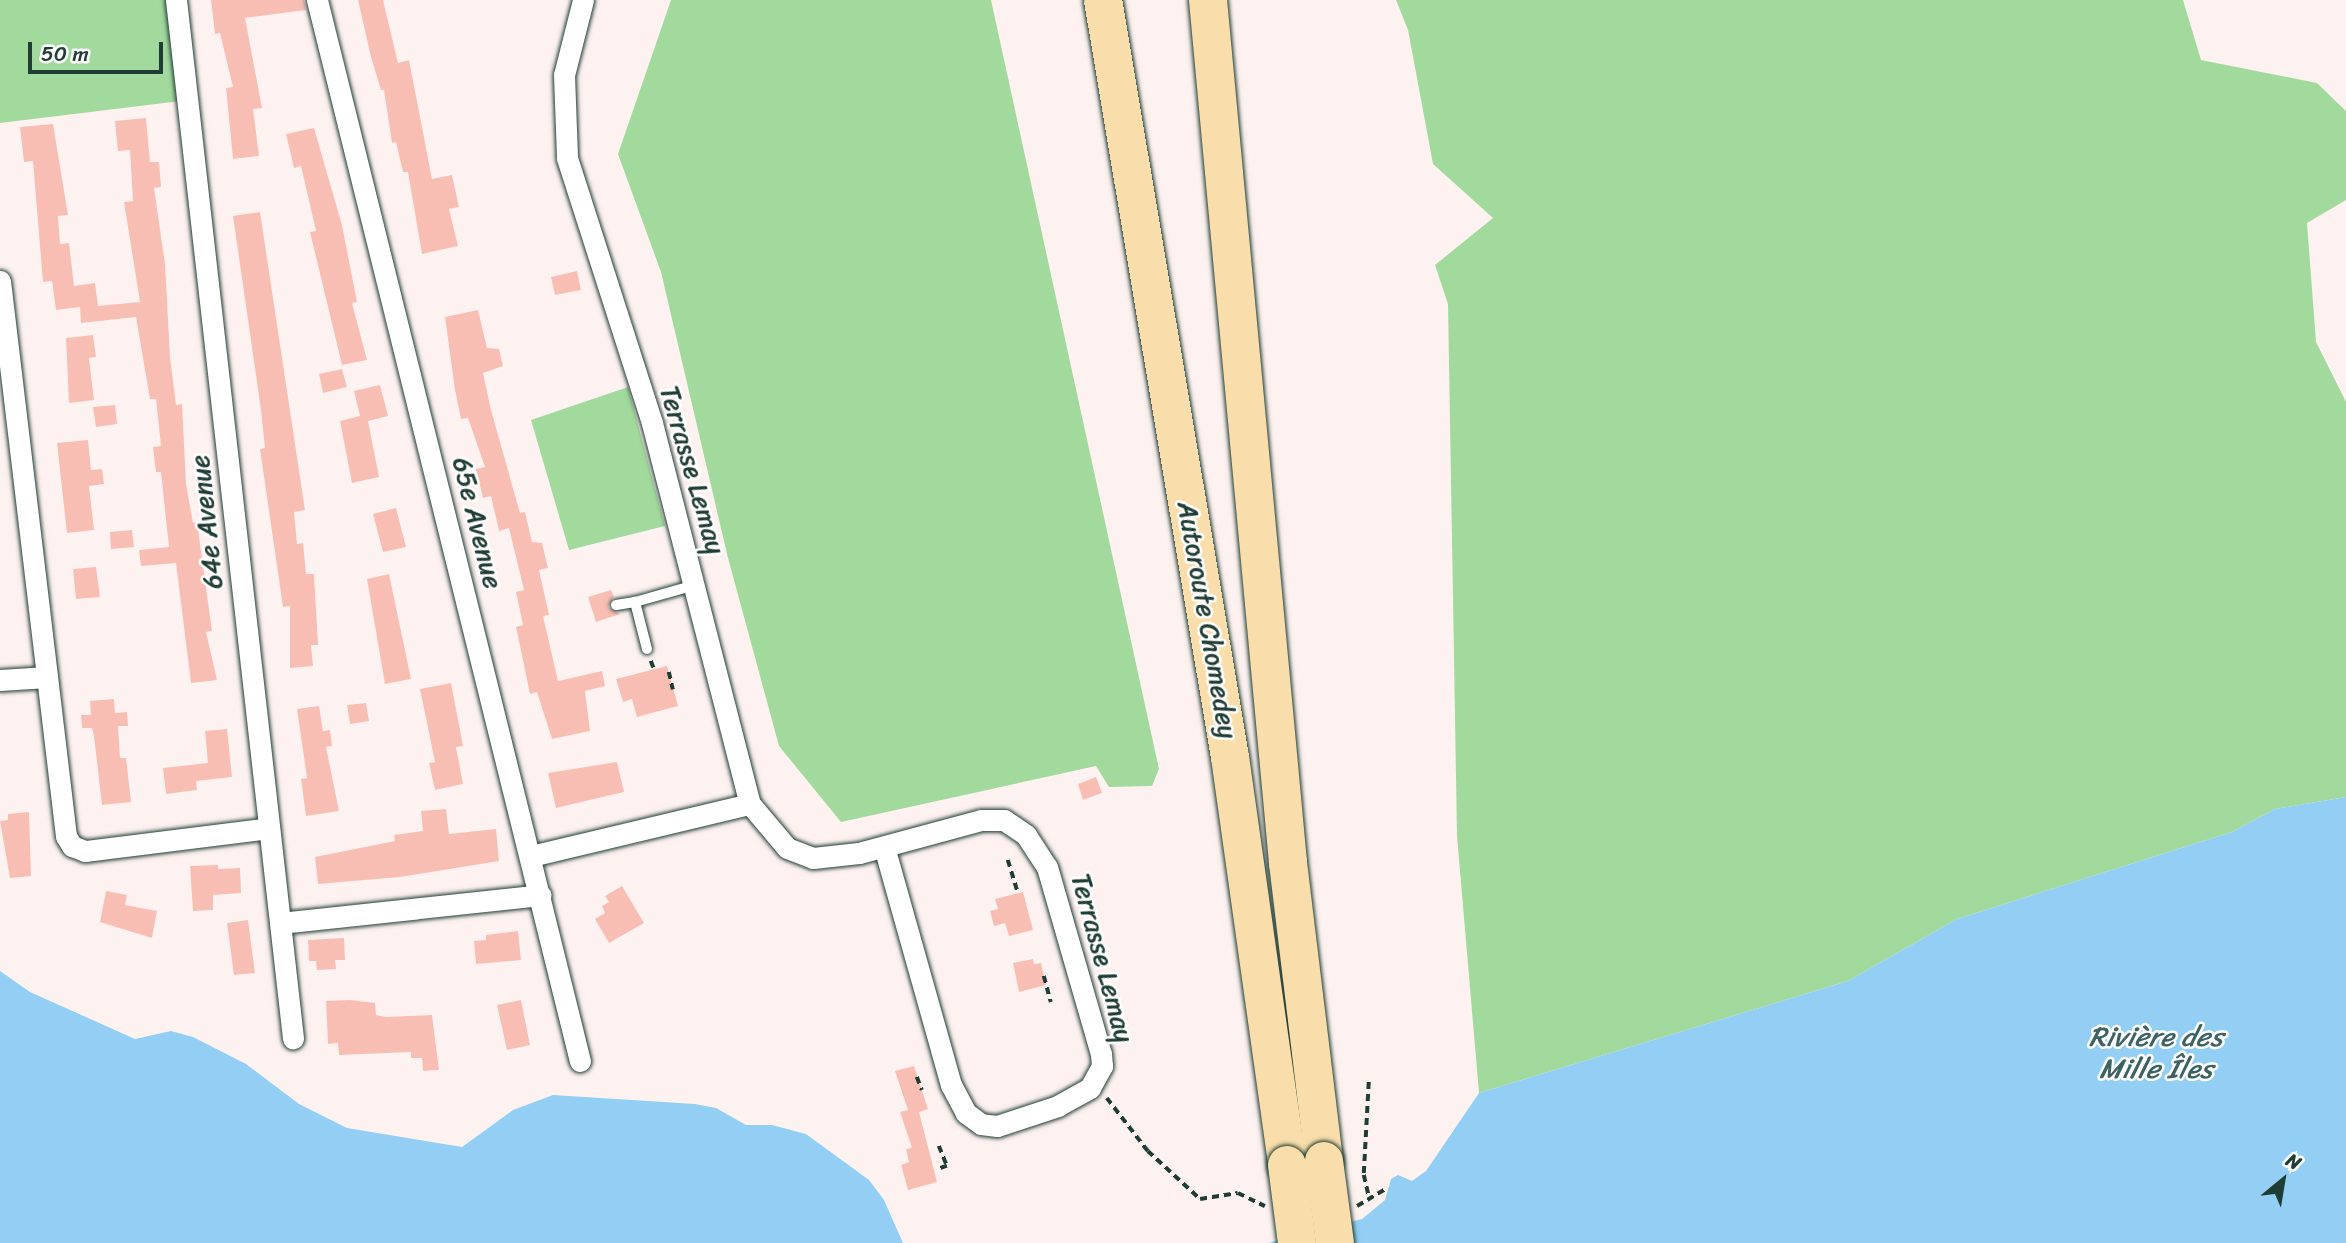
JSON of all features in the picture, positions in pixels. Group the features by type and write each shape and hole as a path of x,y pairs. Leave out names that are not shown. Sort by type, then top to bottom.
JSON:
{"highway":[{"name":"Autoroute Chomedey","path":"1103,0 1228,745 1306,1163 1335,1243"},
{"name":"Autoroute Chomedey","path":"1208,0 1288,863 1306,1163 1297,1243"}],"street":[{"name":"64e Avenue","path":"176,0 293,1038"},
{"name":"65e Avenue","path":"317,0 580,1061"},
{"name":"Terrasse Lemay","path":"583,0 564,75 567,158 652,424 750,804 776,839 802,855 839,857 994,819 1015,827 1036,844 1047,867 1101,1054 1102,1066 1090,1088 1058,1107 998,1126 981,1124 966,1113 951,1085 884,848"},
{"path":"0,281 66,836 72,846 85,851 270,828"},
{"path":"0,680 47,677"},
{"path":"531,856 750,804"},
{"path":"280,923 540,895"}],"lane":[{"path":"617,605 695,585"},
{"path":"635,602 647,649"}],"path":[{"path":"669,672 674,690"},
{"path":"1008,860 1018,893"},
{"path":"1044,976 1051,1002"},
{"path":"917,1077 922,1090"},
{"path":"1369,1082 1364,1175 1370,1198"},
{"path":"1103,1094 1148,1151 1199,1199"},
{"path":"939,1146 947,1166 939,1169"}],"green space":[{"path":"0,0 176,0 189,100 0,123"},
{"path":"671,0 991,0 1159,769 1152,786 1109,787 1096,766 841,822 779,746 728,558 661,272 618,154"},
{"path":"1396,0 2183,0 2201,60 2317,83 2346,111 2346,200 2307,223 2316,342 2346,402 2346,797 2275,809 2232,832 1957,919 1848,981 1479,1093 1457,836 1448,304 1435,265 1493,218 1433,164 1408,30"},
{"path":"628,387 665,526 569,550 531,420"}],"water":[{"name":"Rivière des Mille Îles","path":"2346,797 2346,1243 1268,1243 1362,1219 1385,1200 1391,1179 1398,1175 1412,1181 1426,1171 1479,1093 1848,981 1957,919 2232,832 2275,809"},
{"path":"0,971 30,992 135,1039 171,1031 193,1037 246,1064 299,1104 347,1128 462,1147 513,1110 553,1095 695,1104 716,1108 746,1125 772,1125 806,1134 869,1180 884,1200 903,1243 0,1243"}],"building":[{"path":"211,0 304,0 306,10 245,18 262,108 253,109 259,156 233,159 226,88 233,87 220,33 215,34"},
{"path":"358,0 383,0 398,63 409,60 432,179 452,175 459,207 449,209 458,246 422,254 408,172 403,172 396,142 392,143 384,90 381,90 371,57"},
{"path":"146,118 150,162 159,162 161,187 154,188 165,264 170,357 176,405 182,404 186,484 193,523 197,522 212,631 206,632 217,680 191,683 176,563 141,566 139,550 169,547 161,472 156,472 153,447 161,446 156,399 150,399 136,317 81,323 80,307 56,310 52,281 43,282 33,161 24,162 20,127 53,124 68,215 58,216 60,244 69,243 74,286 95,283 98,306 140,302 124,202 133,201 130,150 118,151 115,121"},
{"path":"314,128 342,225 357,302 352,303 367,360 342,365 310,232 316,231 301,166 294,168 286,134"},
{"path":"260,212 305,510 294,512 297,544 303,543 306,574 314,574 318,645 311,645 313,666 290,668 290,606 283,607 260,449 265,448 261,410 233,216"},
{"path":"577,271 581,290 555,295 551,277"},
{"path":"478,310 487,348 499,349 503,366 483,373 491,410 520,513 525,512 532,542 542,543 548,568 539,570 549,615 543,616 558,681 602,671 605,686 585,691 590,731 552,739 537,692 530,694 516,627 523,625 516,592 524,590 509,528 499,531 491,496 483,498 476,469 485,467 468,418 461,419 445,317"},
{"path":"93,335 96,357 89,358 94,400 69,403 66,338"},
{"path":"342,369 347,387 323,393 319,374"},
{"path":"380,385 388,416 368,421 379,477 352,483 340,421 360,416 354,391"},
{"path":"115,405 117,424 96,427 93,407"},
{"path":"88,440 91,470 102,469 104,484 89,486 94,530 67,533 57,443"},
{"path":"396,508 406,547 383,552 373,514"},
{"path":"132,530 134,547 111,549 110,532"},
{"path":"96,567 100,597 76,599 73,569"},
{"path":"389,574 411,679 385,684 367,579"},
{"path":"611,590 614,597 608,607 620,614 596,622 588,597"},
{"path":"667,666 678,706 637,717 632,699 623,702 616,679"},
{"path":"451,683 463,746 456,747 463,784 435,790 429,763 435,762 420,689"},
{"path":"114,699 115,713 127,712 128,726 118,726 120,758 126,758 131,802 102,805 94,736 92,728 82,728 81,715 91,715 90,701"},
{"path":"366,703 369,721 350,724 347,705"},
{"path":"319,706 323,731 330,730 332,746 326,747 339,811 306,816 301,779 307,778 297,709"},
{"path":"227,729 232,777 196,781 197,790 166,794 163,768 208,763 205,731"},
{"path":"617,762 624,792 556,808 548,773"},
{"path":"1096,777 1102,793 1083,800 1078,784"},
{"path":"446,809 449,834 496,829 499,861 400,877 318,884 315,857 395,841 394,835 423,831 421,811"},
{"path":"29,812 31,876 10,878 0,821 8,820 8,814"},
{"path":"218,865 218,869 240,868 241,893 213,895 213,910 193,911 190,866"},
{"path":"622,886 644,923 609,943 595,919 605,913 602,906 609,902 605,896"},
{"path":"106,891 127,895 125,905 157,911 152,938 100,922"},
{"path":"1023,892 1033,930 1009,936 1005,923 994,926 990,911 998,909 995,899"},
{"path":"248,920 255,973 234,975 227,923"},
{"path":"518,931 521,960 476,964 474,941 486,940 486,935"},
{"path":"344,938 345,960 335,960 336,969 317,970 316,961 309,961 308,940"},
{"path":"1033,959 1034,964 1041,963 1046,985 1019,992 1013,963"},
{"path":"521,1000 530,1045 507,1050 497,1005"},
{"path":"326,1001 375,1003 376,1015 386,1017 432,1015 439,1070 423,1071 422,1058 411,1058 411,1052 339,1055 338,1043 328,1044"},
{"path":"914,1066 928,1109 919,1112 937,1182 908,1190 901,1165 909,1162 906,1149 912,1148 900,1112 908,1110 895,1071"}]}
